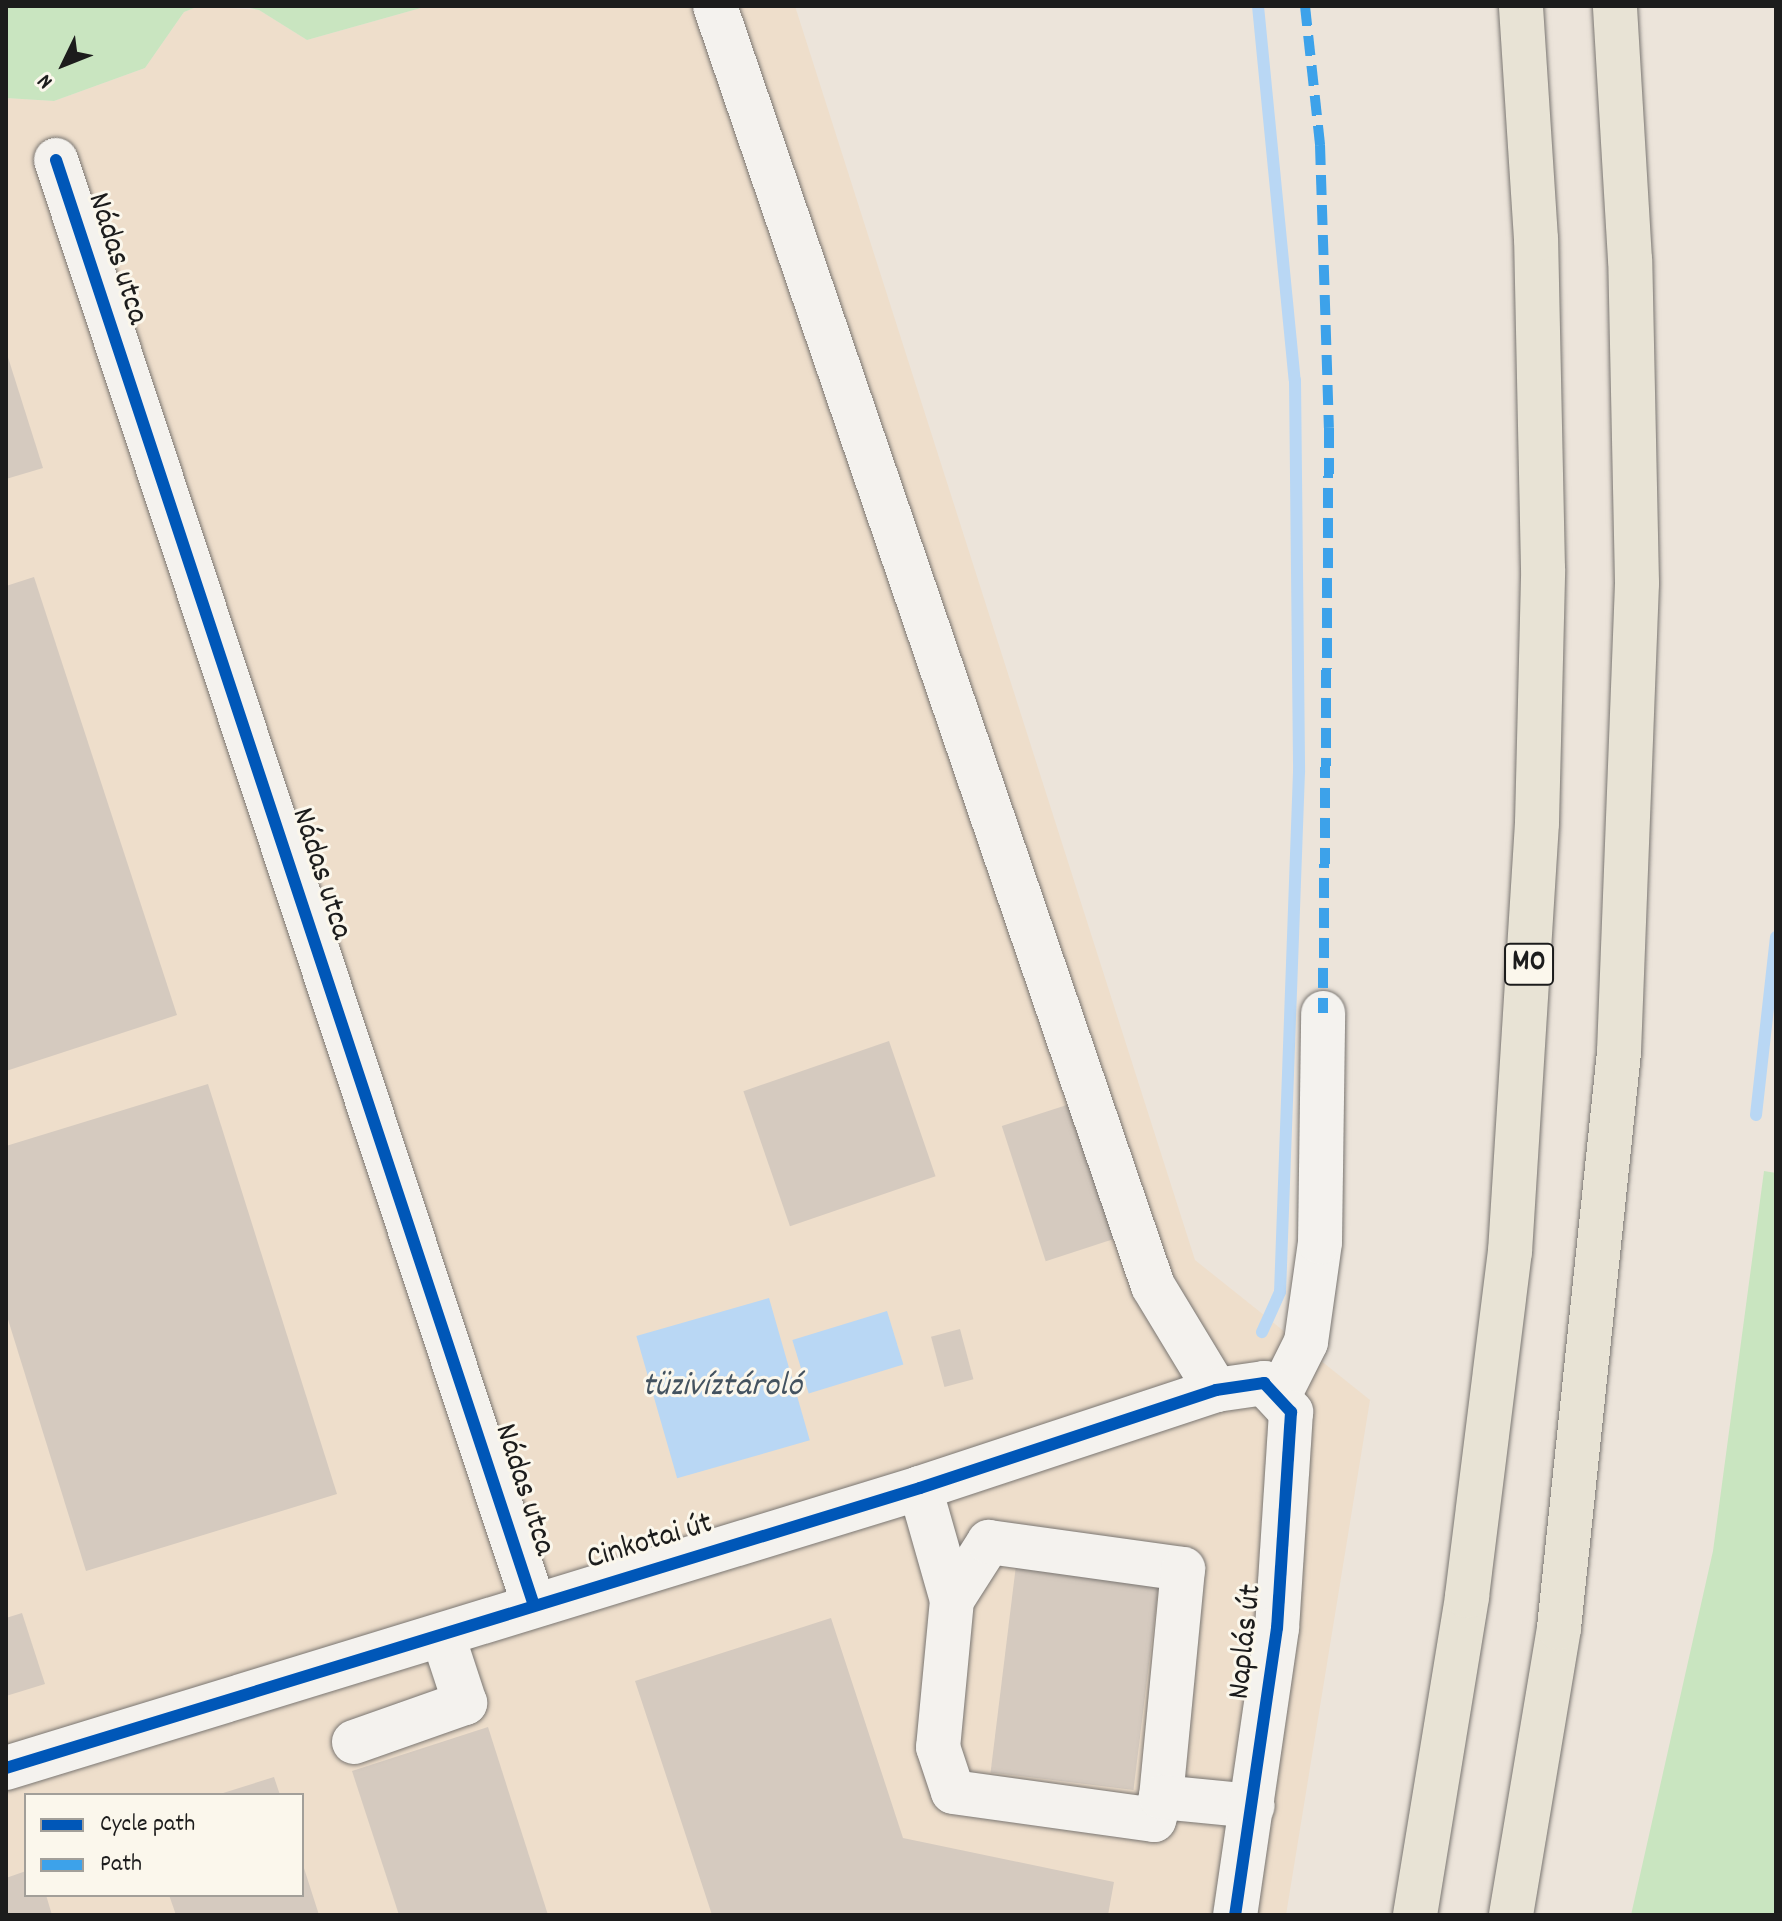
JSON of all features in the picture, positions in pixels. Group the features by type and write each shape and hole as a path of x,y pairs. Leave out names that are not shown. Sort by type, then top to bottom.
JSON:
{"highway":[{"name":"M0","path":"1415,1915 1467,1596 1510,1252 1536,839 1543,569 1536,239 1521,6"},
{"path":"1511,1915 1563,1596 1619,1052 1637,583 1630,260 1615,6"}],"street":[{"path":"715,6 1153,1286 1216,1390"},
{"name":"Nádas utca","path":"56,160 534,1605"},
{"path":"1272,1388 1306,1342 1320,1242 1323,1013"},
{"name":"Cinkotai út","path":"6,1768 920,1488 1216,1390 1272,1388"},
{"name":"Naplás út","path":"1235,1915 1277,1628 1291,1412 1272,1388"},
{"path":"920,1488 952,1600 938,1747 953,1792 1154,1820 1161,1797 1183,1569 989,1542 952,1600"},
{"path":"354,1742 465,1703 443,1636"},
{"path":"1161,1797 1253,1806"}],"shaded area":[{"path":"199,6 259,10 307,40 428,6 795,6 1195,1260 1370,1400 1286,1915 6,1915 6,98 54,101 145,68 184,12"}],"green space":[{"path":"6,6 199,6 184,12 145,68 54,101 6,98"},
{"path":"240,6 428,6 307,40 259,10"},
{"path":"1764,1171 1776,1173 1776,1915 1631,1915 1713,1551"}],"water":[{"name":"tüzivíztároló","path":"769,1298 810,1440 677,1478 636,1336"},
{"name":"tüzivíztároló","path":"887,1311 903,1365 809,1393 792,1340"}],"building":[{"path":"6,351 43,468 6,479"},
{"path":"34,577 177,1015 6,1071 6,586"},
{"path":"889,1041 936,1176 790,1226 743,1091"},
{"path":"208,1084 337,1494 86,1571 6,1313 6,1146"},
{"path":"1076,1102 1120,1237 1046,1261 1002,1126"},
{"path":"960,1329 973,1379 944,1387 931,1337"},
{"path":"1017,1557 1160,1575 1133,1790 991,1772"},
{"path":"22,1613 45,1684 6,1696 6,1618"},
{"path":"831,1618 903,1838 1114,1882 1108,1915 712,1915 635,1681"},
{"path":"488,1727 548,1915 399,1915 352,1771"},
{"path":"274,1777 279,1793 223,1793"},
{"path":"304,1868 319,1915 176,1915 170,1897 304,1897"},
{"path":"24,1872 24,1897 47,1897 52,1915 6,1915 6,1878"}],"waterway":[{"path":"1258,6 1295,380 1299,772 1280,1292 1262,1332"},
{"path":"1756,1115 1776,937"}],"marked path":[{"path":"1305,6 1320,145 1329,428 1323,1013"}],"cycle path":[{"path":"56,160 534,1605"},
{"path":"6,1768 920,1488 1216,1390 1264,1383 1291,1412 1277,1628 1235,1915"}]}
